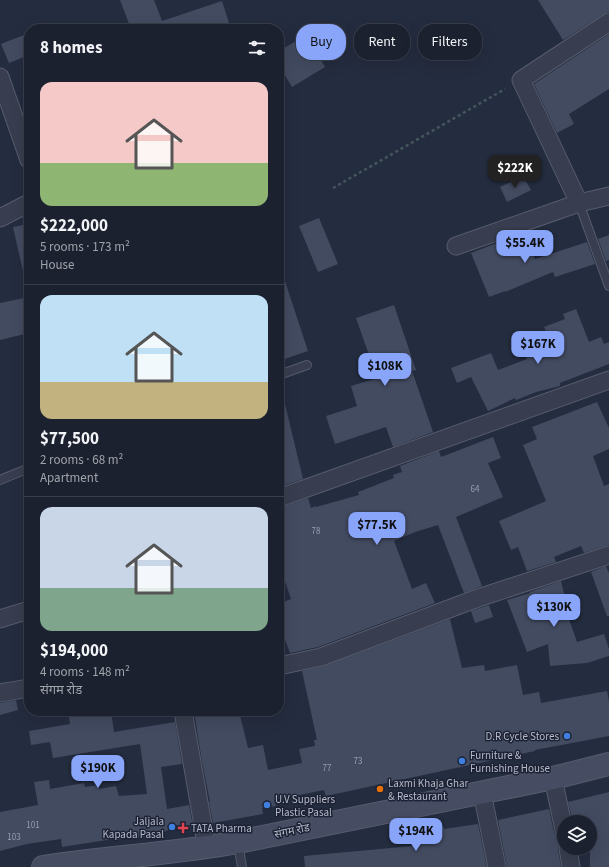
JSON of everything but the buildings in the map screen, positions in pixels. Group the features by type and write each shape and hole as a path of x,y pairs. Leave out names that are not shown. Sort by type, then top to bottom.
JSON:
{"street":[{"path":"579,203 521,80 609,22"},
{"path":"0,79 24,146"},
{"path":"456,246 579,203 609,196"},
{"path":"0,218 24,206"},
{"path":"284,496 609,380"},
{"path":"284,665 321,656 478,598 609,555"},
{"path":"0,618 24,611"},
{"path":"0,693 24,689"},
{"path":"184,716 207,848"},
{"name":"संगम रोड","path":"43,867 74,865 207,848 554,778 609,764"},
{"path":"554,778 561,815"},
{"path":"482,792 497,867"},
{"path":"569,855 571,867"}],"lane":[{"path":"579,203 609,286"},
{"path":"284,373 307,365"},
{"path":"0,480 24,470"},
{"path":"238,842 242,867"}],"path":[{"path":"333,188 521,80"}],"place":[{"name":"D.R Cycle Stores","path":"567,736"},
{"name":"Furniture & Furnishing House","path":"462,761"},
{"name":"Laxmi Khaja Ghar & Restaurant","path":"380,789"},
{"name":"U.V Suppliers Plastic Pasal","path":"267,805"},
{"name":"Jaljala Kapada Pasal","path":"172,827"},
{"name":"TATA Pharma","path":"183,828"}]}
